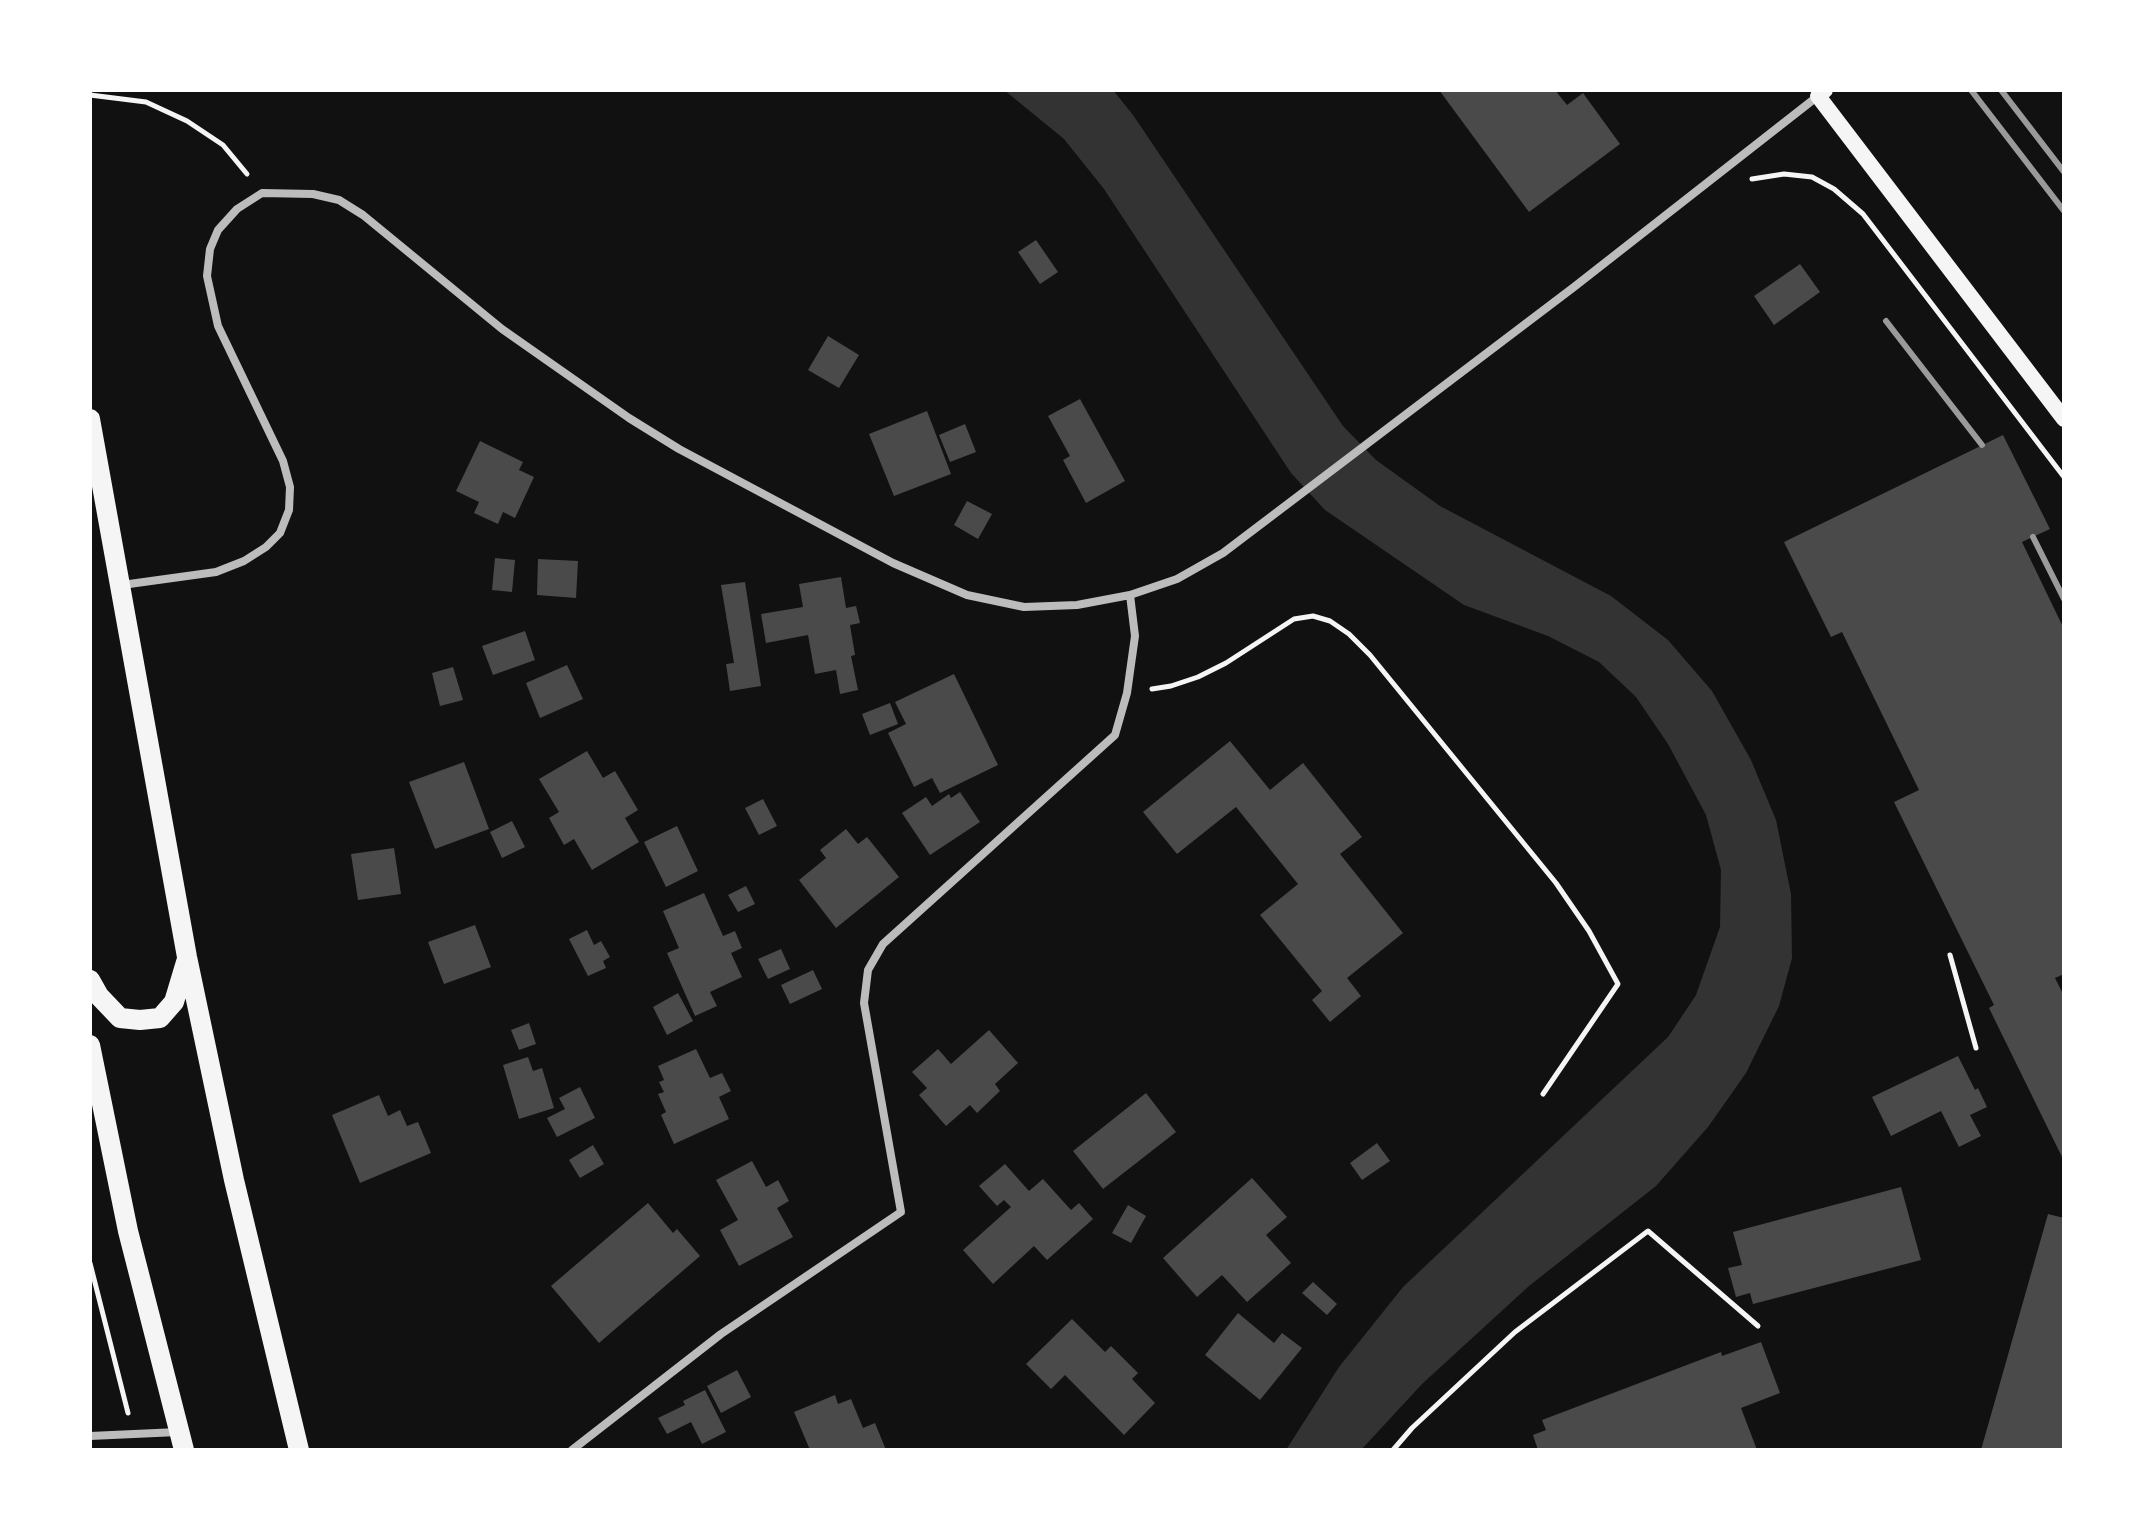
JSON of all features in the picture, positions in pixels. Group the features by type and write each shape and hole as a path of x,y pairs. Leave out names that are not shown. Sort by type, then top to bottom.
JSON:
{"main road":[{"path":"1822,93 2064,419"},
{"path":"90,419 187,957 234,1180 299,1450"},
{"path":"90,980 99,996 120,1018 160,1018 174,1002 187,957"},
{"path":"90,1045 128,1231 181,1441"}],"street":[{"path":"121,585 216,572 244,561 266,547 280,533 289,510 290,487 283,461 218,326 207,276 210,249 218,230 237,209 262,193 313,194 339,200 363,215 502,329 629,418 679,449 893,563 967,595 1024,607 1077,605 1130,595 1177,579 1223,553 1574,287 1822,93"},
{"path":"572,1450 721,1334 901,1212 864,1003 868,970 883,944 1115,735 1127,693 1135,636 1130,595"},
{"path":"90,1436 133,1433 181,1441"}],"path":[{"path":"90,95 146,102 187,121 223,145 262,193"},
{"path":"1748,180 1784,174 1812,177 1834,189 1863,214 2064,477"},
{"path":"1127,693 1171,686 1198,677 1226,663 1294,619 1313,616 1330,621 1370,655 1556,883 1589,931 1618,984 1543,1094"},
{"path":"1950,955 1976,1048"},
{"path":"1393,1450 1412,1428 1515,1332 1648,1231 1758,1326"},
{"path":"90,1263 133,1433"}],"shaded area":[{"path":"1004,90 1113,90 1343,426 1376,460 1440,506 1611,596 1668,640 1712,691 1751,760 1776,820 1791,894 1792,958 1779,1006 1746,1073 1708,1127 1656,1186 1529,1286 1422,1384 1361,1450 1286,1450 1339,1367 1403,1287 1668,1037 1696,995 1720,927 1721,870 1706,815 1668,744 1636,697 1599,662 1548,636 1464,605 1325,510 1291,473 1104,189 1064,139"}],"building":[{"path":"1439,90 1555,90 1567,105 1583,93 1620,144 1529,212"},
{"path":"1036,240 1058,272 1040,284 1018,252"},
{"path":"1800,264 1820,292 1774,325 1754,296"},
{"path":"828,336 859,355 839,388 808,370"},
{"path":"1080,399 1125,481 1086,503 1063,460 1070,456 1048,416"},
{"path":"927,411 951,474 894,496 869,434"},
{"path":"965,424 976,452 950,462 939,435"},
{"path":"2003,435 2050,529 2022,542 2064,629 2064,974 2055,978 2064,996 2062,1157 1989,1008 1994,1005 1894,802 1919,790 1842,632 1831,637 1784,542"},
{"path":"480,441 523,462 519,470 534,477 515,518 503,512 498,524 474,513 479,502 456,491"},
{"path":"967,501 992,514 978,539 954,525"},
{"path":"495,558 515,560 512,592 492,590"},
{"path":"538,559 578,561 576,598 537,595"},
{"path":"841,577 846,608 856,606 860,623 850,625 855,655 851,656 858,690 840,694 836,670 815,674 808,635 766,643 761,614 803,607 799,584"},
{"path":"745,582 761,686 730,691 726,664 734,663 721,585"},
{"path":"525,631 535,660 493,675 482,646"},
{"path":"567,665 583,699 540,718 526,683"},
{"path":"453,667 463,700 440,706 432,673"},
{"path":"954,674 998,765 940,793 932,778 914,787 888,733 906,724 895,702"},
{"path":"890,703 898,724 870,735 862,714"},
{"path":"1230,741 1270,790 1303,763 1362,837 1340,854 1403,933 1347,978 1361,996 1330,1022 1312,1000 1322,991 1260,915 1298,884 1236,807 1177,854 1143,812"},
{"path":"587,751 603,778 615,771 638,810 625,818 639,842 592,870 574,839 564,845 549,818 559,812 539,779"},
{"path":"464,762 489,829 435,849 409,782"},
{"path":"960,792 980,822 930,855 902,813 926,797 932,806 949,794 951,798"},
{"path":"763,799 777,826 759,835 745,808"},
{"path":"512,821 525,847 502,858 490,832"},
{"path":"677,826 698,871 666,887 644,842"},
{"path":"846,829 858,844 867,837 899,877 836,928 799,880 826,858 820,850"},
{"path":"394,848 401,894 358,900 351,854"},
{"path":"746,886 755,904 738,912 728,895"},
{"path":"704,893 723,936 735,931 742,948 731,953 742,977 710,992 717,1006 695,1016 667,953 679,948 663,911"},
{"path":"475,925 491,967 444,984 428,942"},
{"path":"587,930 594,945 601,941 610,957 603,961 606,968 588,976 569,939"},
{"path":"781,949 790,969 768,979 758,959"},
{"path":"813,970 822,989 790,1004 781,985"},
{"path":"678,993 693,1021 667,1035 653,1007"},
{"path":"529,1023 536,1044 519,1050 511,1030"},
{"path":"989,1030 1018,1063 995,1084 1000,1091 977,1113 970,1105 946,1126 919,1095 927,1088 912,1072 938,1049 951,1064"},
{"path":"696,1049 710,1078 722,1073 731,1091 719,1097 729,1119 674,1144 661,1115 666,1112 658,1094 664,1092 659,1082 664,1080 658,1066"},
{"path":"1958,1056 1987,1107 1970,1115 1981,1136 1959,1147 1941,1111 1891,1136 1872,1097"},
{"path":"528,1057 533,1071 542,1068 554,1108 519,1119 503,1065"},
{"path":"580,1087 595,1118 557,1137 547,1118 565,1109 559,1098"},
{"path":"1146,1093 1176,1132 1103,1189 1073,1151"},
{"path":"379,1095 388,1116 400,1110 407,1126 418,1122 431,1153 360,1183 332,1115"},
{"path":"1377,1143 1390,1161 1362,1180 1350,1163"},
{"path":"593,1145 604,1164 580,1178 569,1160"},
{"path":"752,1161 766,1187 778,1180 789,1201 777,1208 793,1237 739,1266 720,1230 738,1220 716,1180"},
{"path":"1005,1164 1029,1191 1043,1179 1071,1210 1079,1203 1093,1219 1047,1260 1034,1246 993,1284 963,1250 1011,1207 1004,1200 997,1206 979,1186"},
{"path":"1252,1178 1287,1217 1266,1235 1291,1263 1247,1302 1222,1275 1197,1297 1163,1258"},
{"path":"1901,1187 1921,1260 1753,1304 1750,1293 1736,1297 1728,1268 1742,1265 1733,1232"},
{"path":"648,1203 673,1233 677,1229 700,1256 599,1343 551,1286"},
{"path":"1128,1205 1146,1216 1131,1243 1112,1233"},
{"path":"2048,1214 2064,1218 2064,1450 1981,1450"},
{"path":"1313,1282 1337,1304 1327,1315 1302,1293"},
{"path":"1238,1313 1274,1343 1282,1333 1302,1348 1260,1400 1205,1355"},
{"path":"1072,1319 1105,1352 1111,1346 1138,1373 1132,1379 1155,1403 1124,1435 1065,1375 1051,1389 1026,1364"},
{"path":"1761,1342 1780,1393 1741,1408 1757,1450 1538,1450 1533,1435 1546,1430 1542,1420 1721,1352 1722,1356"},
{"path":"737,1370 751,1397 721,1413 707,1386"},
{"path":"705,1390 726,1432 702,1444 691,1422 667,1434 658,1418 685,1405 683,1401"},
{"path":"835,1395 838,1404 851,1399 863,1428 875,1423 886,1450 810,1450 794,1412"}],"railway":[{"path":"1971,90 2064,211"},
{"path":"2001,90 2064,172"},
{"path":"1886,321 1982,445"},
{"path":"2033,537 2064,599"}]}
